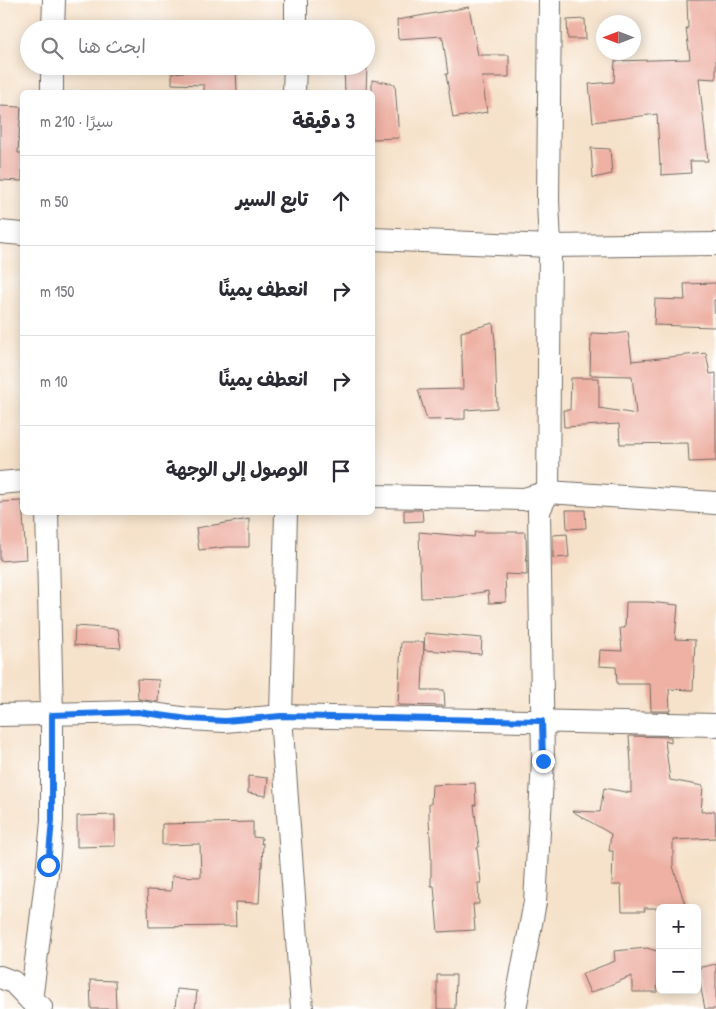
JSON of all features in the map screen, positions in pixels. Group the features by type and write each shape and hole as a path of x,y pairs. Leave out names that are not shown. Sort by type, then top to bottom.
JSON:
{"street":[{"path":"53,20 54,0"},
{"path":"296,0 296,20"},
{"path":"515,1009 535,902 543,761 539,511 548,492 550,0"},
{"path":"52,75 52,90"},
{"path":"294,90 295,75"},
{"path":"0,232 20,234"},
{"path":"375,239 550,246 716,244"},
{"path":"0,483 20,481"},
{"path":"375,496 524,498 548,492 716,503"},
{"path":"38,1005 52,820 52,715 47,515"},
{"path":"286,515 281,716 302,1009"},
{"path":"0,716 138,712 188,719 225,721 281,716 716,725"},
{"path":"0,977 13,982 38,1005"}],"building":[{"path":"687,0 716,0 716,79 699,78 708,161 690,161 691,173 661,175 657,114 593,122 589,84 614,82 615,61 690,59 686,28 688,28"},
{"path":"469,7 478,55 509,55 509,77 482,77 487,112 453,118 442,36 398,39 397,20"},
{"path":"585,19 586,39 568,39 567,20"},
{"path":"172,75 236,75 237,90 204,90 204,85 172,84"},
{"path":"344,75 367,75 366,90 345,90"},
{"path":"372,80 395,84 399,138 375,139 375,90 372,90"},
{"path":"0,106 20,107 18,153 20,153 20,181 0,180"},
{"path":"591,148 610,149 612,174 593,178"},
{"path":"716,283 716,300 714,300 715,327 654,325 655,299 685,300 684,284"},
{"path":"493,323 497,408 465,410 465,419 427,420 418,390 463,389 461,332"},
{"path":"628,332 632,361 706,353 710,374 716,373 716,461 689,462 688,443 620,444 619,424 564,427 563,410 570,410 571,378 599,378 599,408 636,414 632,376 590,375 591,333 617,334"},
{"path":"20,501 20,515 23,515 26,559 0,561 0,502"},
{"path":"404,510 422,510 423,521 404,522"},
{"path":"566,510 585,510 586,528 567,529"},
{"path":"249,519 249,547 199,550 196,528"},
{"path":"419,532 474,537 475,532 525,532 527,575 505,574 506,602 489,603 488,591 455,597 421,598"},
{"path":"567,534 569,557 553,558 553,535"},
{"path":"626,602 678,605 675,639 695,640 693,690 669,689 670,711 651,711 650,684 617,684 616,667 599,666 600,650 622,651 620,628 625,628"},
{"path":"75,626 118,629 121,648 74,645"},
{"path":"425,633 482,638 481,654 424,650"},
{"path":"401,642 424,642 422,690 444,690 445,706 398,705"},
{"path":"137,679 159,680 158,702 138,699"},
{"path":"629,736 671,737 671,743 665,741 670,780 703,786 701,812 715,811 716,838 673,840 673,866 685,904 656,904 656,908 644,908 645,911 622,911 621,885 612,885 613,851 609,851 611,834 572,811 600,812 604,788 631,793"},
{"path":"248,776 268,778 266,796 248,793"},
{"path":"475,783 476,805 474,805 481,883 478,883 479,904 473,904 475,930 438,932 434,886 431,886 429,804 431,804 432,785"},
{"path":"115,815 115,846 77,847 77,816"},
{"path":"253,822 253,837 262,838 261,844 263,843 259,903 235,902 236,926 149,927 147,890 171,891 172,876 201,877 200,844 162,845 162,824"},
{"path":"647,948 656,951 656,992 632,992 632,976 590,993 582,974 615,961 614,951"},
{"path":"716,964 716,1009 705,1009 701,988 701,967"},
{"path":"437,975 456,975 455,1009 437,1009"},
{"path":"90,980 115,981 116,1009 91,1009"},
{"path":"177,989 197,991 195,1009 175,1009"}],"route":[{"path":"48,865 52,820 52,715 138,712 188,719 225,721 281,716 542,721 543,761"}]}
